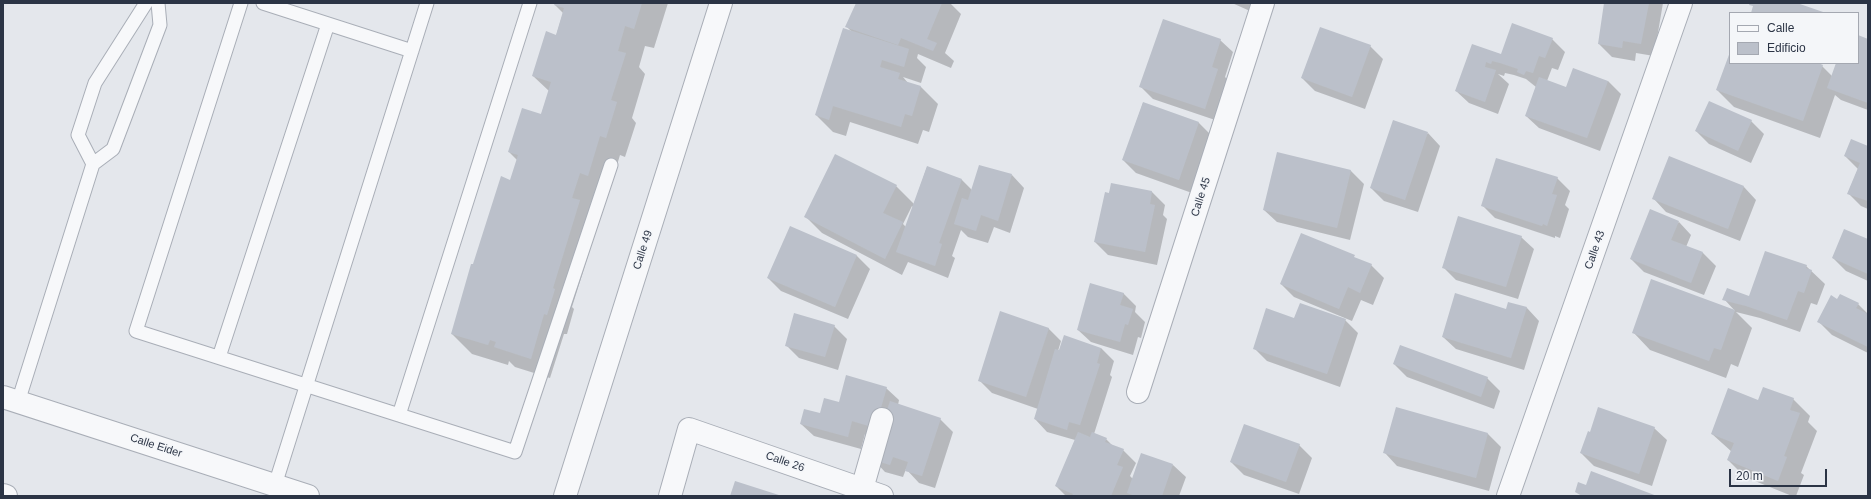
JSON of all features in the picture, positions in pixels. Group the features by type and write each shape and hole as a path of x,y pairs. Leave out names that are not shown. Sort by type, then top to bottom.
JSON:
{"street":[{"name":"Calle 49","path":"565,496 721,3"},
{"name":"Calle 45","path":"1138,392 1263,3"},
{"name":"Calle 43","path":"1508,496 1681,3"},
{"name":"Calle Eider","path":"10,400 308,496"},
{"path":"872,492 882,419"},
{"name":"Calle 26","path":"670,496 689,429 872,492"}],"lane":[{"path":"93,164 78,135 95,83 146,3"},
{"path":"10,400 93,164 113,149 160,25 158,3"},
{"path":"241,3 136,331 515,452 611,166"},
{"path":"263,3 412,51"},
{"path":"275,485 427,3"},
{"path":"399,415 530,3"},
{"path":"220,357 328,24"}],"building":[{"path":"555,3 642,3 634,29 625,26 618,51 626,53 611,100 617,102 606,138 600,136 588,176 580,173 572,198 580,200 553,288 555,289 547,315 544,314 531,359 494,347 496,342 490,340 488,345 451,334 471,264 473,264 501,176 510,180 518,155 508,152 522,108 541,114 551,82 532,76 546,31 556,35 564,8 554,5"},
{"path":"856,3 942,3 927,39 937,43 933,51 901,38 898,45 845,27"},
{"path":"1604,3 1649,3 1641,44 1623,41 1622,48 1598,44"},
{"path":"1750,3 1797,3 1823,12 1751,12 1753,6 1749,5"},
{"path":"1163,19 1221,39 1212,67 1218,69 1205,109 1139,87"},
{"path":"1512,23 1553,38 1545,58 1539,56 1533,73 1526,71 1524,75 1517,72 1518,69 1492,61 1491,64 1486,62 1485,67 1496,70 1485,102 1455,91 1472,44 1501,54"},
{"path":"1320,27 1371,45 1352,97 1301,78"},
{"path":"843,28 909,49 904,67 882,60 880,67 900,73 898,79 921,86 912,116 905,114 901,127 833,106 829,120 815,115"},
{"path":"1859,35 1868,39 1868,103 1827,88 1836,64 1859,64"},
{"path":"1729,55 1729,64 1823,65 1803,121 1716,90"},
{"path":"1573,68 1608,81 1587,138 1525,116 1539,77 1566,87"},
{"path":"1709,101 1752,120 1738,151 1695,131"},
{"path":"1143,102 1199,122 1179,180 1122,160"},
{"path":"1393,120 1428,132 1405,200 1370,188"},
{"path":"1851,139 1868,146 1868,201 1847,194 1860,163 1844,156"},
{"path":"1277,152 1351,170 1337,228 1263,210"},
{"path":"835,154 897,185 883,213 903,222 885,259 804,217"},
{"path":"1669,156 1744,186 1728,229 1652,199"},
{"path":"1496,158 1558,177 1552,194 1557,195 1547,226 1543,224 1542,226 1481,206"},
{"path":"979,165 1012,174 998,221 981,215 976,231 954,224 962,198 968,200"},
{"path":"927,166 962,179 939,243 942,244 935,266 896,252"},
{"path":"1111,183 1152,191 1150,204 1155,205 1145,252 1094,242 1105,192 1109,193"},
{"path":"1650,209 1679,221 1671,240 1703,252 1691,283 1630,259"},
{"path":"1458,216 1522,236 1506,287 1442,268"},
{"path":"790,226 857,255 835,307 767,278"},
{"path":"1844,229 1868,239 1868,274 1832,258"},
{"path":"1301,233 1355,255 1354,257 1372,264 1360,293 1348,287 1339,309 1280,284"},
{"path":"1765,251 1807,265 1806,268 1812,270 1804,293 1798,291 1787,320 1746,306 1722,300 1727,288 1749,296"},
{"path":"1651,279 1735,310 1721,350 1714,348 1709,361 1632,333"},
{"path":"1090,283 1124,293 1120,305 1133,309 1128,325 1125,324 1120,342 1077,330"},
{"path":"1455,293 1506,309 1508,302 1527,307 1511,358 1442,337"},
{"path":"1840,294 1859,303 1856,308 1868,314 1868,347 1817,322 1831,295 1837,299"},
{"path":"1300,303 1346,319 1327,374 1253,349 1266,308 1294,318"},
{"path":"1000,311 1049,328 1026,397 978,381"},
{"path":"794,313 835,325 825,357 785,346"},
{"path":"1064,335 1101,348 1097,363 1100,364 1080,425 1069,422 1067,430 1034,419 1055,349 1059,350"},
{"path":"1400,345 1488,377 1481,397 1393,364"},
{"path":"846,375 887,387 875,428 852,421 848,437 800,424 804,409 820,413 824,398 839,402"},
{"path":"1763,387 1794,398 1790,410 1800,413 1784,456 1787,457 1778,481 1727,460 1734,443 1711,434 1728,388 1758,400"},
{"path":"890,401 941,418 922,476 905,471 908,462 893,457 890,465 871,459"},
{"path":"1396,407 1488,433 1476,478 1383,453"},
{"path":"1598,407 1655,427 1639,474 1580,453 1588,431 1590,432"},
{"path":"1244,424 1300,444 1286,482 1230,462"},
{"path":"1078,432 1090,437 1092,432 1107,438 1105,442 1124,449 1117,465 1123,467 1111,496 1072,496 1073,494 1055,486"},
{"path":"1141,453 1173,464 1162,496 1135,496 1127,493"},
{"path":"1591,471 1657,496 1582,496 1575,492 1578,482 1586,485"},
{"path":"735,481 782,496 730,496"}]}
